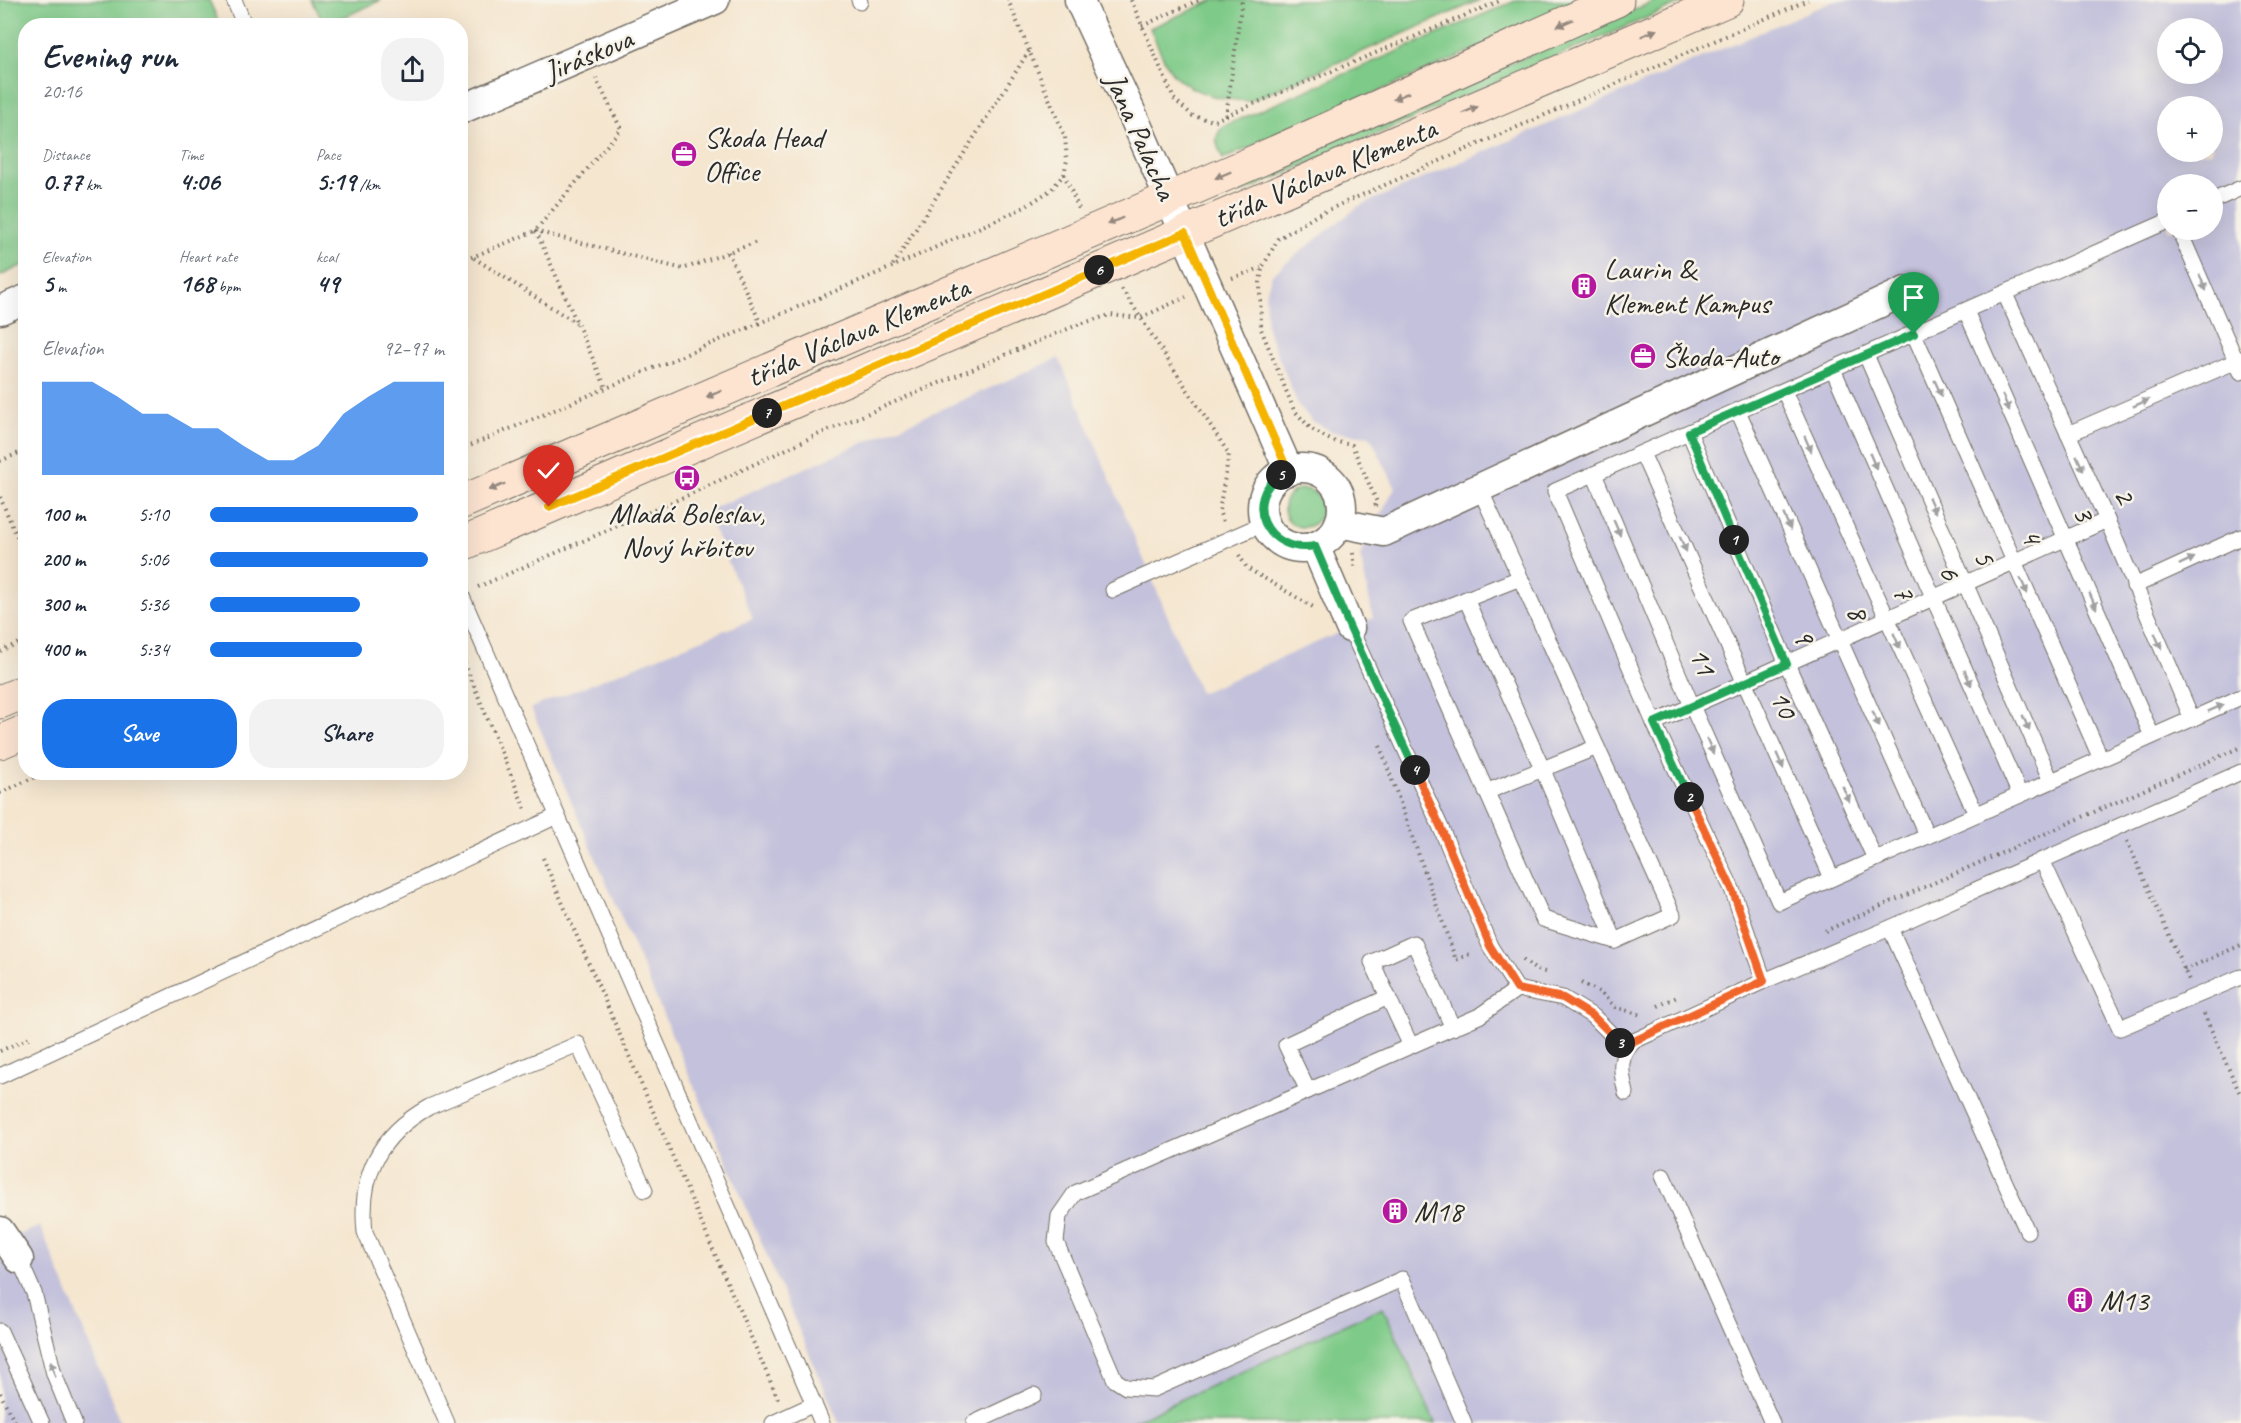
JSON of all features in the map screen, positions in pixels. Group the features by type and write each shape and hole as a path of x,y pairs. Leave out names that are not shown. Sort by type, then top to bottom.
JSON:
{"street":[{"name":"Jiráskova","path":"468,107 715,0"},
{"name":"Jana Palacha","path":"1079,0 1185,233 1288,471"},
{"name":"třída Václava Klementa","path":"468,500 1245,166 1617,0"},
{"name":"třída Václava Klementa","path":"468,542 1727,0"},
{"path":"1352,525 1341,508 1339,495 1333,484 1313,470 1301,468 1277,476 1263,497 1262,509 1265,523 1278,541 1290,546 1302,548 1315,546 1352,525 1384,532 1906,291"},
{"path":"0,310 18,302"},
{"path":"1315,546 1324,602 1350,628"},
{"path":"0,702 18,694"},
{"path":"0,742 18,734"},
{"path":"0,1231 20,1259"}],"lane":[{"path":"234,0 242,18"},
{"path":"2223,196 2241,188"},
{"path":"1764,981 1732,889 1654,723 1555,491 2157,226"},
{"path":"2068,434 2239,364 2184,240"},
{"name":"2","path":"2005,294 2192,719"},
{"name":"3","path":"1966,311 2152,736"},
{"name":"4","path":"1914,334 2100,759"},
{"name":"5","path":"1866,355 1967,583 2051,781"},
{"name":"6","path":"1833,369 2020,795"},
{"name":"7","path":"1784,391 1976,814"},
{"name":"8","path":"1738,411 1927,836"},
{"name":"9","path":"1689,432 1787,664 1875,859"},
{"name":"10","path":"1642,453 1832,878"},
{"name":"11","path":"1594,474 1692,706 1779,902 1832,878"},
{"path":"1480,489 1673,915 1614,941 1543,919 1411,621 1520,578"},
{"path":"1654,723 2106,520"},
{"path":"1113,590 1265,523"},
{"path":"2134,586 2241,537"},
{"path":"1466,599 1542,768 1614,941"},
{"path":"468,609 822,1423"},
{"path":"1350,628 1441,828 1490,946 1517,989"},
{"path":"1832,878 2241,697"},
{"path":"1486,792 1597,747"},
{"path":"1626,1093 1621,1071 1622,1058 1626,1049 1634,1041 1764,981 1890,928 2241,772"},
{"path":"0,1076 557,816"},
{"path":"2042,860 2120,1028 2241,977"},
{"path":"1890,928 2027,1231"},
{"path":"1411,1046 1372,962 1414,943 1453,1028"},
{"path":"1464,1423 1401,1279 1154,1389 1126,1387 1115,1380 1056,1242 1059,1216 1075,1193 1479,1016 1517,989 1563,998 1594,1017 1626,1049"},
{"path":"1308,1091 1286,1045 1388,997"},
{"path":"447,1423 365,1232 363,1214 368,1178 385,1144 413,1116 429,1107 578,1044 645,1190"},
{"path":"1663,1176 1772,1423"},
{"path":"20,1259 34,1293 54,1374 74,1423"},
{"path":"0,1331 42,1423"},
{"path":"974,1423 1034,1395"},
{"path":"779,1420 814,1404"}],"path":[{"path":"468,447 892,267 1025,207 1052,189 1064,174 1067,160 1065,137 1008,0"},
{"path":"1131,0 1174,99 1193,116 1213,122 1502,0"},
{"path":"1142,26 1199,0"},
{"path":"1226,116 1242,0"},
{"path":"1324,602 1357,588 1352,525 1377,502 1352,445 1332,441 1311,429 1294,410 1260,329 1262,268 1278,239 1317,215 1808,0"},
{"path":"892,267 1029,51"},
{"path":"468,259 535,231 621,129 585,56"},
{"path":"535,231 683,270 757,242"},
{"path":"535,231 606,388"},
{"path":"728,252 760,323"},
{"path":"473,257 576,323"},
{"path":"468,590 695,492 820,434 1031,344 1080,324 1110,315 1140,318 1229,454 1219,511 1230,540 1247,568 1324,602 1350,628"},
{"path":"0,461 18,453"},
{"path":"0,497 18,539"},
{"path":"0,651 18,643"},
{"path":"468,671 526,811 522,818"},
{"path":"0,792 28,780"},
{"path":"2110,805 2241,1096"},
{"path":"543,858 779,1420"},
{"path":"2184,970 2241,945"},
{"path":"0,1393 15,1423"}],"shaded area":[{"path":"1835,0 2241,0 2241,1423 1435,1423 1383,1307 1130,1423 839,1423 531,708 753,619 706,511 1059,358 1200,693 1373,618 1360,555 1395,487 1370,436 1333,432 1312,421 1298,405 1267,328 1265,296 1272,274 1359,206"},
{"path":"40,1226 121,1423 0,1423 0,1243"}],"green space":[{"path":"0,0 209,0 217,18 18,18 18,267 0,276"},
{"path":"312,0 381,0 342,18 321,18"},
{"path":"1214,0 1480,0 1250,101 1210,95 1182,82 1167,66 1150,28"},
{"path":"1517,0 1589,0 1223,159 1217,138 1224,126"},
{"path":"1657,0 1688,0 1240,193 1235,182"},
{"path":"1303,489 1317,494 1322,508 1317,522 1303,527 1289,522 1284,508 1289,494"},
{"path":"1383,1307 1435,1423 1130,1423"}],"place":[{"name":"Skoda Head Office","path":"684,154"},
{"name":"Laurin & Klement Kampus","path":"1584,286"},
{"name":"Škoda-Auto","path":"1643,356"},
{"name":"Mladá Boleslav, Nový hřbitov","path":"687,478"},
{"name":"M18","path":"1395,1211"},
{"name":"M13","path":"2080,1300"}],"route":[{"path":"549,507 1185,233 1288,471 1277,476 1263,497 1262,509 1265,523 1278,541 1302,548 1315,546 1441,828 1490,946 1517,989 1563,998 1594,1017 1626,1049 1634,1041 1764,981 1732,889 1654,723 1787,664 1689,432 1914,334"}]}
